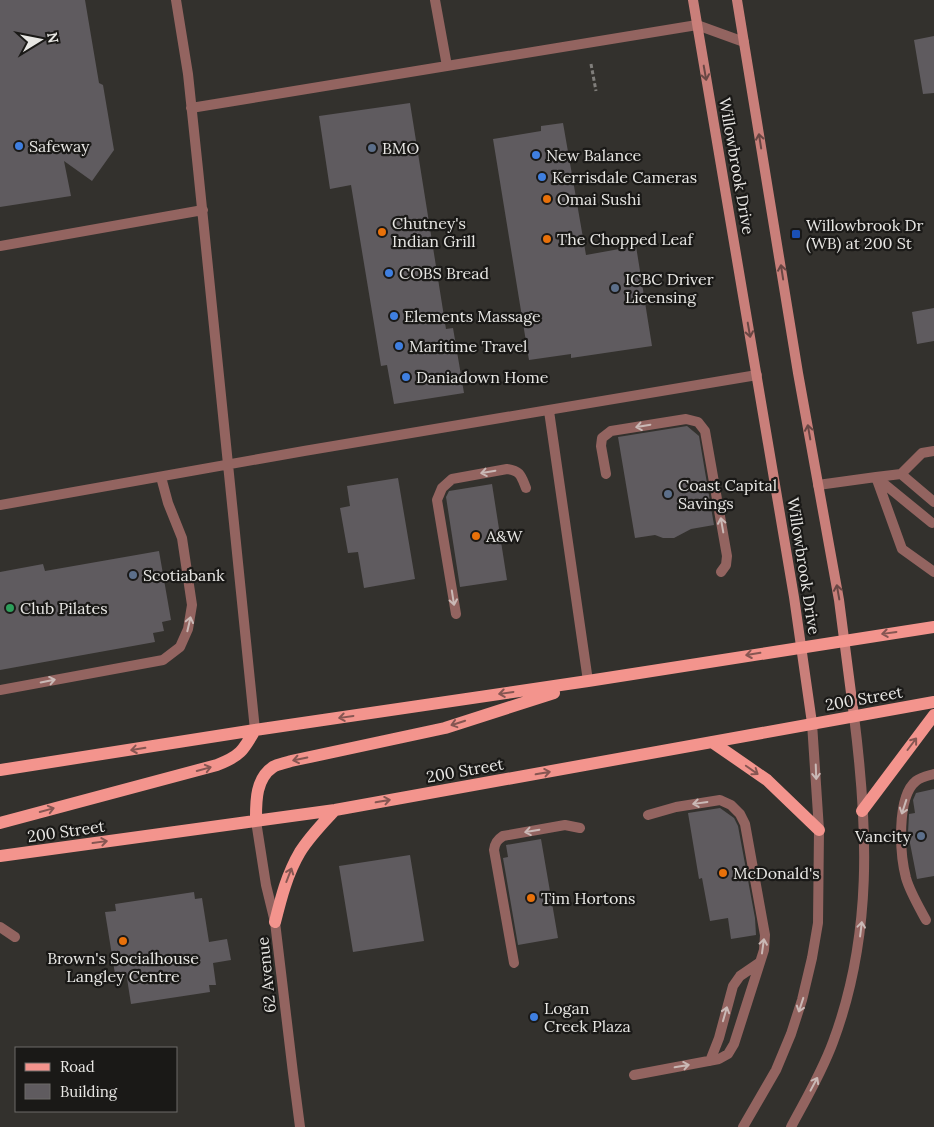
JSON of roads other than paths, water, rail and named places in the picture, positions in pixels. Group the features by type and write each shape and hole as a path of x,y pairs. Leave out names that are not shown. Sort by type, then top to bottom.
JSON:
{"main road":[{"name":"Willowbrook Drive","path":"693,0 802,647 812,723"},
{"name":"Willowbrook Drive","path":"737,0 839,600 854,716"},
{"path":"0,770 588,681 934,626"},
{"path":"256,821 257,793 263,778 273,767 292,761 446,728 588,681"},
{"name":"200 Street","path":"0,856 335,810 934,702"},
{"path":"862,812 934,715"},
{"path":"0,823 217,765 235,758 245,748 255,730"},
{"path":"712,742 767,780 818,830"},
{"path":"276,922 283,890 293,865 312,835 335,810"}],"street":[{"path":"176,0 188,74 203,210 255,730"},
{"path":"435,0 447,66"},
{"path":"191,108 697,25 744,42"},
{"path":"0,246 203,210"},
{"path":"0,504 296,452 757,375"},
{"path":"549,411 588,681"},
{"path":"606,474 601,446 602,438 611,432 686,419 698,422 705,431 727,556 726,565 722,572"},
{"path":"818,485 901,474 922,453 934,451"},
{"path":"456,614 437,500 442,488 452,479 507,468 516,470 521,475 526,488"},
{"path":"901,474 934,502"},
{"path":"0,690 163,660 180,647 188,629 192,605 182,538 168,503 161,477"},
{"path":"876,477 932,523"},
{"path":"876,477 902,549 934,572"},
{"name":"Willowbrook Drive","path":"791,1127 817,1081 833,1042 848,998 861,930 865,855 854,716"},
{"name":"Willowbrook Drive","path":"743,1127 776,1070 791,1034 802,1000 818,923 818,830 812,723"},
{"path":"926,920 906,878 901,840 901,814 909,790 914,782 922,777 934,774"},
{"path":"634,1075 719,1059 728,1054 734,1044 764,950 765,935 745,824 740,814 720,800 676,807 648,815"},
{"name":"62 Avenue","path":"256,821 266,885 276,922 300,1127"},
{"path":"514,963 494,850 495,844 503,836 565,825 580,828"},
{"path":"0,928 15,937"},
{"path":"710,1061 719,1038 733,986 740,976 759,963"}],"place":[{"name":"Safeway","path":"19,146"},
{"name":"BMO","path":"372,148"},
{"name":"New Balance","path":"536,155"},
{"name":"Kerrisdale Cameras","path":"542,177"},
{"name":"Omai Sushi","path":"547,199"},
{"name":"Chutney's Indian Grill","path":"382,232"},
{"name":"Willowbrook Dr (WB) at 200 St","path":"796,234"},
{"name":"The Chopped Leaf","path":"547,239"},
{"name":"COBS Bread","path":"389,273"},
{"name":"ICBC Driver Licensing","path":"615,288"},
{"name":"Elements Massage","path":"394,316"},
{"name":"Maritime Travel","path":"399,346"},
{"name":"Daniadown Home","path":"406,377"},
{"name":"Coast Capital Savings","path":"668,494"},
{"name":"A&W","path":"476,536"},
{"name":"Scotiabank","path":"133,575"},
{"name":"Club Pilates","path":"10,608"},
{"name":"Vancity","path":"921,836"},
{"name":"McDonald's","path":"723,873"},
{"name":"Tim Hortons","path":"531,898"},
{"name":"Brown's Socialhouse Langley Centre","path":"123,941"},
{"name":"Logan Creek Plaza","path":"534,1017"}]}
